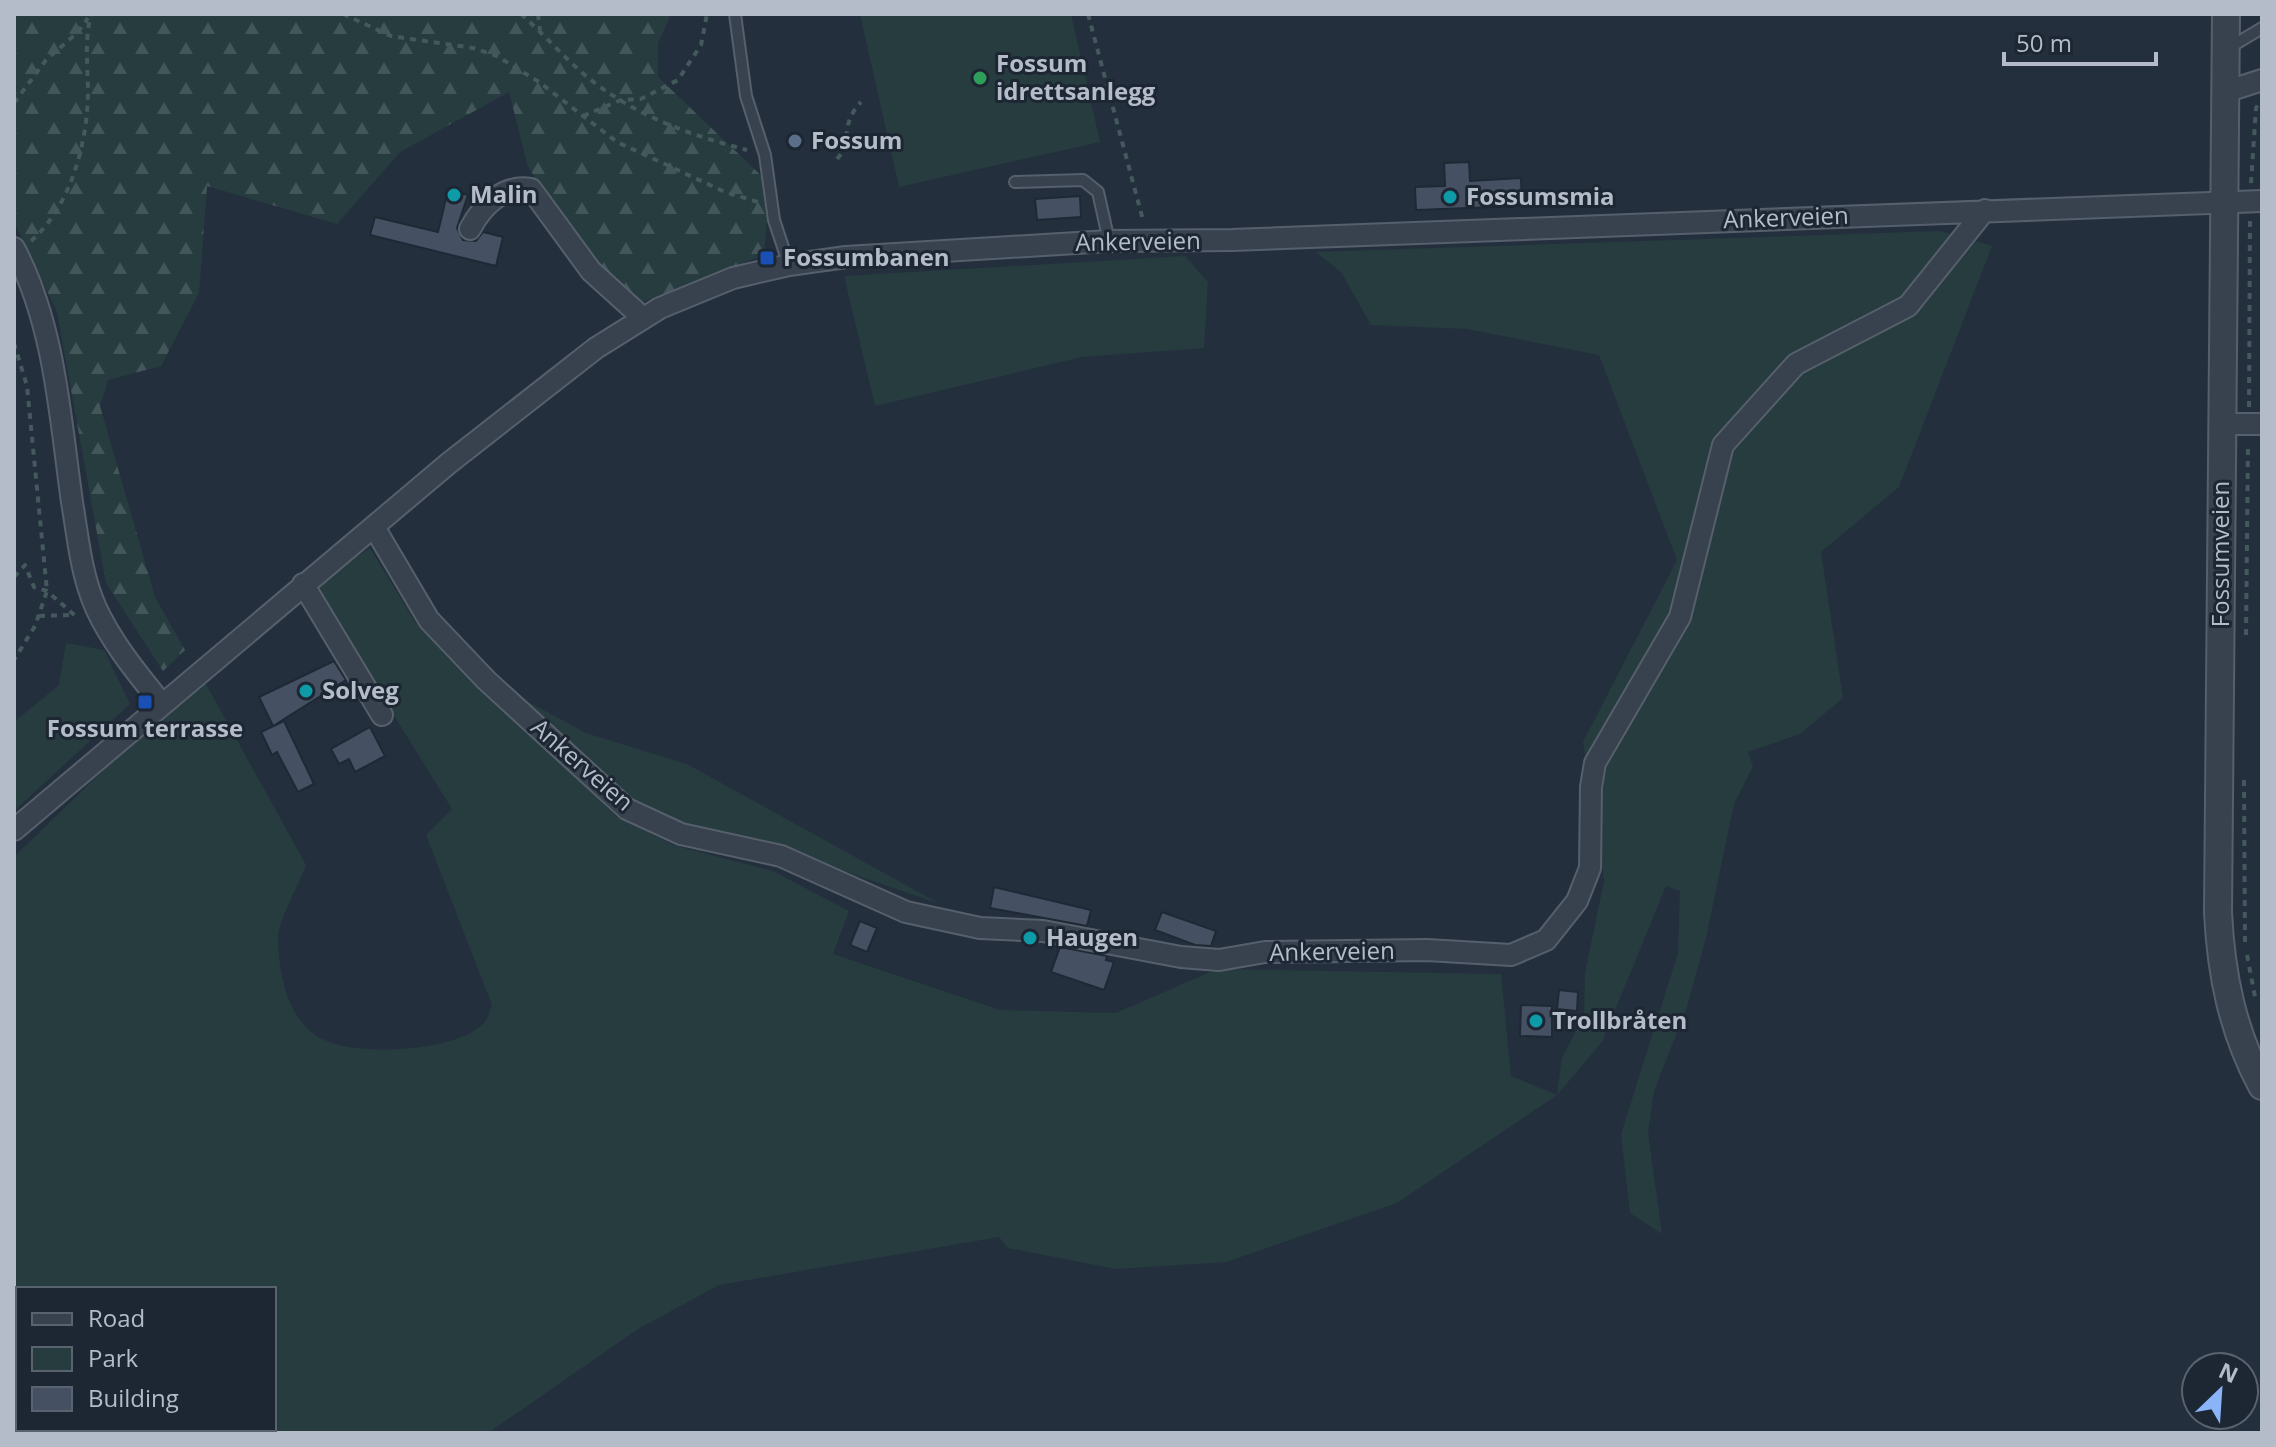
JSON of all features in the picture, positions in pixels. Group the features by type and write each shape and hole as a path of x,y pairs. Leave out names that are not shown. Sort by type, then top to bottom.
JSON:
{"street":[{"name":"Fossumveien","path":"2226,14 2225,92 2246,201 2244,424 2220,952 2234,1022 2262,1086"},
{"path":"2225,92 2262,80"},
{"path":"470,229 478,213 504,193 518,187 531,189 591,271 643,318"},
{"name":"Ankerveien","path":"14,830 303,584 596,348 643,318 722,282 789,265 846,257 1109,241 2246,201"},
{"name":"Ankerveien","path":"374,527 429,620 486,680 627,809 681,834 781,856 906,912 980,928 1043,931 1219,960 1265,952 1427,950 1511,955 1546,940 1577,901 1590,868 1591,787 1595,763 1680,617 1723,445 1796,364 1908,306 1985,210"},
{"path":"15,251 36,301 52,361 78,543 90,593 114,641 161,703"},
{"path":"303,584 382,715"}],"lane":[{"path":"735,14 746,96 765,155 772,207 789,265"},
{"path":"2226,50 2262,28"},
{"path":"1015,182 1083,180 1098,192 1109,241"}],"path":[{"path":"343,14 391,36 473,48 497,56 539,82 617,142 725,192 772,207"},
{"path":"521,14 597,85 621,100 682,133 765,155"},
{"path":"538,14 540,31"},
{"path":"583,116 621,100 641,99 678,80 701,45 707,14"},
{"path":"1088,14 1143,221 1144,241"},
{"path":"14,103 46,60 77,33 90,15"},
{"path":"15,251 46,224 77,164 88,95 85,50 90,15"},
{"path":"2245,648 2246,201 2256,108 2262,97"},
{"path":"837,159 844,151 848,117 861,102"},
{"path":"14,343 27,386 47,591 39,616 14,660"},
{"path":"14,577 24,565 34,587 47,591 71,615 91,625"},
{"path":"39,616 71,615"},
{"path":"2244,772 2245,947 2257,1005"}],"green space":[{"path":"14,14 671,14 658,43 658,77 770,184 764,255 638,304 590,261 528,167 509,92 400,152 337,224 207,186 199,293 161,366 108,380 100,406 155,597 185,650 163,671 106,583 57,312 14,222"},
{"name":"Fossum idrettsanlegg","path":"860,14 1071,14 1100,142 899,187"},
{"path":"1941,231 1992,246 1899,487 1821,552 1843,698 1800,734 1748,752 1753,766 1734,804 1706,938 1687,1007 1654,1091 1648,1133 1662,1234 1630,1213 1621,1134 1678,953 1680,891 1666,886 1602,1042 1557,1095 1562,1057 1584,1017 1585,973 1604,881 1583,742 1677,560 1599,355 1467,329 1371,325 1341,272 1316,252"},
{"path":"1185,256 1208,282 1204,348 1082,357 875,406 844,276"},
{"path":"370,548 417,625 617,817 673,845 773,871 849,911 833,954 1000,1010 1116,1013 1217,969 1501,974 1511,1076 1557,1095 1397,1203 1226,1262 1116,1269 1008,1248 999,1237 719,1285 638,1329 488,1433 102,1433 276,1431 276,1287 16,1287 14,1370 14,857 201,675 306,865 285,913 278,939 286,991 304,1025 329,1042 350,1047 401,1049 452,1040 471,1032 487,1018 492,1005 426,835 452,809 313,585"},
{"path":"66,643 104,650 130,704 14,811 14,722 59,685"},
{"path":"503,688 586,733 687,764 940,904 780,849 679,825 629,801"}],"building":[{"path":"1469,162 1470,181 1521,178 1522,206 1416,210 1415,187 1445,186 1444,163"},
{"path":"448,190 468,195 457,228 463,240 476,241 483,232 503,237 496,266 370,235 375,217 438,232"},
{"path":"1080,196 1081,217 1037,220 1035,199"},
{"name":"Solveg","path":"334,661 346,680 273,726 259,697"},
{"path":"284,721 314,784 298,792 277,752 272,755 261,732"},
{"path":"370,727 385,756 355,772 349,759 339,764 331,749"},
{"path":"994,887 1091,910 1087,926 990,908"},
{"path":"1162,912 1216,931 1211,946 1195,945 1155,930"},
{"path":"860,921 877,928 867,952 850,945"},
{"path":"1060,947 1107,956 1106,960 1114,962 1104,990 1051,972"},
{"path":"1559,990 1578,992 1577,1011 1557,1009"},
{"name":"Trollbråten","path":"1521,1005 1552,1006 1552,1037 1520,1036"}],"place":[{"name":"Fossum idrettsanlegg","path":"980,78"},
{"name":"Fossum","path":"795,141"},
{"name":"Malin","path":"454,195"},
{"name":"Fossumsmia","path":"1450,197"},
{"name":"Fossumbanen","path":"767,258"},
{"name":"Solveg","path":"306,691"},
{"name":"Fossum terrasse","path":"145,702"},
{"name":"Haugen","path":"1030,938"},
{"name":"Trollbråten","path":"1536,1021"}]}
